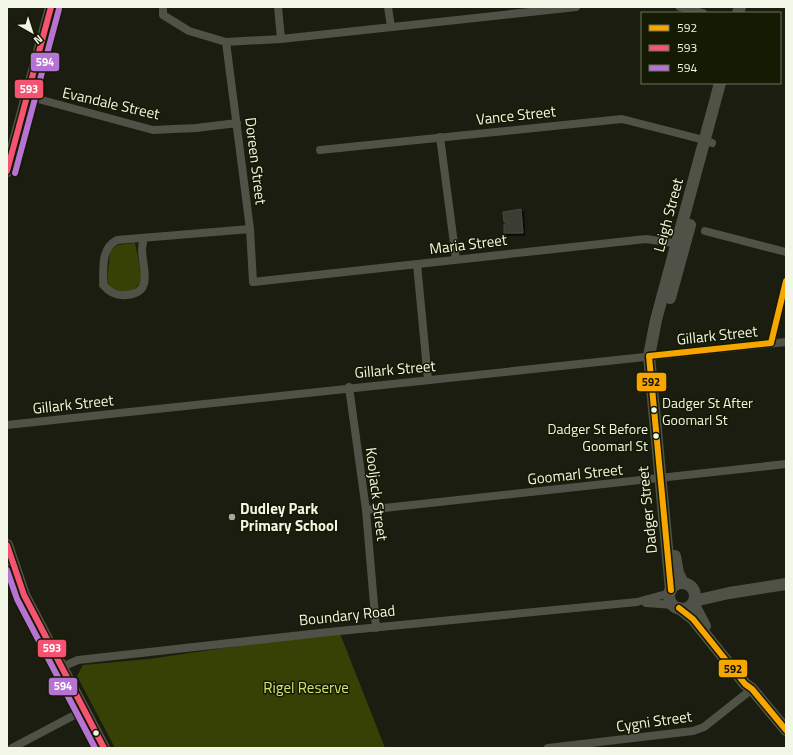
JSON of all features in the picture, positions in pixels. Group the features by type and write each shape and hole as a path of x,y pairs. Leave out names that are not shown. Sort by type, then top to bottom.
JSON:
{"street":[{"path":"7,171 10,147 27,96 51,7"},
{"path":"163,7 163,15 189,31 226,42 281,39 576,7"},
{"path":"278,7 281,39"},
{"path":"388,7 391,27"},
{"path":"680,7 699,12"},
{"name":"Doreen Street","path":"226,42 250,229 254,282"},
{"name":"Leigh Street","path":"653,355 664,323 681,244 708,141 720,84"},
{"name":"Leigh Street","path":"708,141 728,84"},
{"name":"Evandale Street","path":"27,96 153,130 196,128 237,123"},
{"name":"Vance Street","path":"320,150 622,119 708,141"},
{"path":"440,137 456,259"},
{"path":"144,238 142,250 145,279 141,289 131,295 120,296 110,292 103,285 106,249 117,240 250,229"},
{"path":"704,231 786,252"},
{"name":"Maria Street","path":"254,282 646,238 681,244"},
{"path":"417,264 428,380"},
{"path":"771,343 786,281"},
{"name":"Gillark Street","path":"7,425 145,411 349,387 786,342"},
{"name":"Dadger Street","path":"653,355 658,377 670,591"},
{"name":"Kooljack Street","path":"349,387 366,510 376,628"},
{"name":"Goomarl Street","path":"366,510 786,464"},
{"name":"Dadger Street","path":"663,478 678,573 691,594 706,628 750,682 752,689"},
{"path":"7,545 24,595 104,748"},
{"path":"786,584 729,593 691,594 676,584 670,591 670,600 692,620 745,684 752,689 786,730"},
{"name":"Boundary Road","path":"62,667 78,660 637,602 670,591"},
{"path":"676,607 686,607 691,594"},
{"name":"Boundary Road","path":"637,602 676,607"},
{"name":"Cygni Street","path":"548,748 693,731 704,727 752,689"},
{"path":"12,748 84,710"}],"green space":[{"path":"135,243 141,272 141,282 132,291 116,292 107,284 110,251 117,245"},
{"name":"Rigel Reserve","path":"339,631 385,748 115,748 77,676 83,665 149,659"}],"building":[{"path":"521,209 523,233 504,233 504,224 507,224 507,222 504,222 503,212"}],"transit line":[{"name":"593","path":"7,171 51,7"},
{"name":"594","path":"15,173 59,9"},
{"name":"592","path":"771,343 786,281"},
{"name":"592","path":"671,590 649,356 771,343"},
{"name":"593","path":"7,545 24,595 104,748"},
{"name":"594","path":"7,570 17,599 95,748"},
{"name":"592","path":"679,608 693,619 745,684 752,689 786,730"}],"place":[{"name":"Dadger St After Goomarl St","path":"654,410"},
{"name":"Dadger St Before Goomarl St","path":"656,436"},
{"name":"Dudley Park Primary School","path":"232,517"}]}
